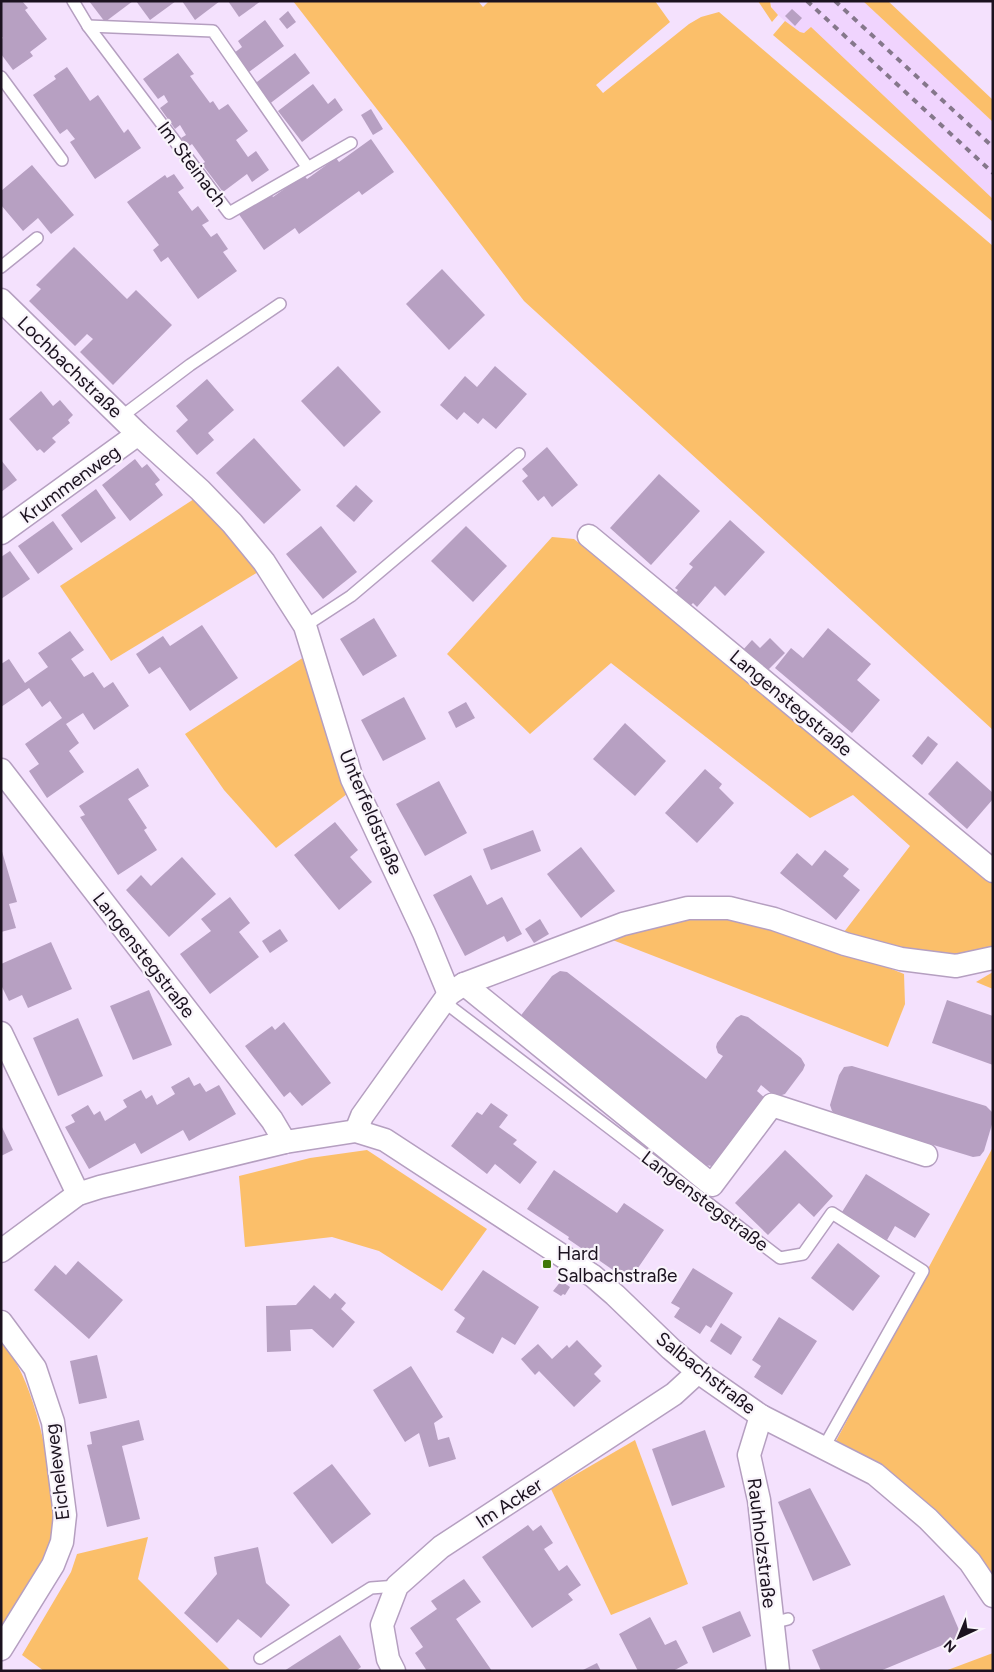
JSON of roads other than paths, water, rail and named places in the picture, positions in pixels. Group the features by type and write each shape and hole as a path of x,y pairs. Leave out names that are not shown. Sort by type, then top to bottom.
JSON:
{"street":[{"name":"Lochbachstraße","path":"1,300 138,434"},
{"name":"Krummenweg","path":"1,533 138,434"},
{"name":"Unterfeldstraße","path":"138,434 189,480 232,523 264,562 305,626 352,779 452,993"},
{"name":"Langenstegstraße","path":"589,536 993,870"},
{"name":"Langenstegstraße","path":"1,770 272,1120 285,1142"},
{"path":"1,1251 78,1194 285,1142 356,1131 362,1116 452,993 623,924 688,908 729,908 765,917 845,944 901,959 956,966 993,958"},
{"name":"Langenstegstraße","path":"452,993 712,1185 772,1105 926,1155"},
{"path":"1,1033 78,1194"},
{"name":"Salbachstraße","path":"356,1131 384,1140 593,1276 698,1372 761,1416 875,1474 920,1512 970,1562 993,1596"},
{"name":"Eicheleweg","path":"1,1322 35,1368 53,1422 65,1515 62,1542 54,1565 1,1649"},
{"name":"Im Acker","path":"394,1671 388,1659 382,1625 397,1586 441,1547 674,1394 698,1372"},
{"name":"Rauhholzstraße","path":"761,1416 749,1455 759,1500 780,1621 778,1671"}],"lane":[{"name":"Im Steinach","path":"73,1 88,26 229,213 350,143"},
{"path":"88,26 213,31 308,168"},
{"path":"1,77 62,160"},
{"path":"1,267 37,238"},
{"path":"122,417 190,365 280,304"},
{"path":"305,626 351,596 519,454"},
{"name":"Langenstegstraße","path":"452,993 780,1258 803,1254 832,1213 923,1270 824,1447"},
{"path":"260,1658 371,1588 397,1586"}],"railway":[{"path":"807,1 993,173"},
{"path":"835,1 993,147"}],"place":[{"name":"Hard Salbachstraße","path":"547,1264"}]}
